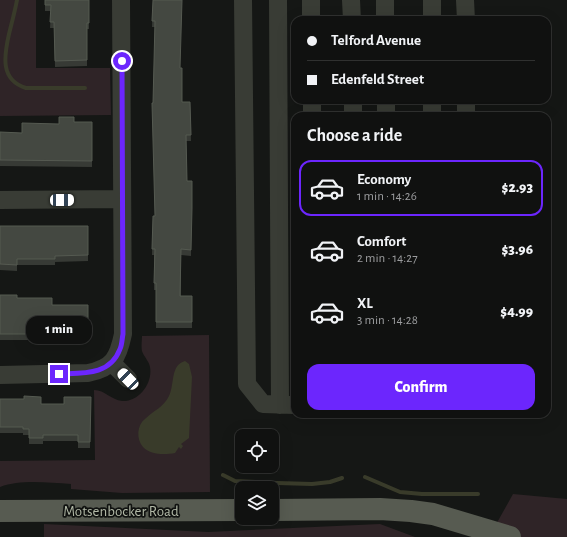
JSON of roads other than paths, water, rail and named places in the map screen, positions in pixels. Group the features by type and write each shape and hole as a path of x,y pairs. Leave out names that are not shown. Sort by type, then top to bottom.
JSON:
{"main road":[{"name":"Motsenbocker Road","path":"0,511 235,510"},
{"path":"279,510 406,510 433,514 510,537"}],"street":[{"path":"0,375 88,373 101,370 112,362 120,349 123,334 121,0"},
{"path":"244,0 247,384 263,404 288,405 278,0"},
{"path":"311,0 311,16"},
{"path":"352,0 352,16"},
{"path":"385,0 385,16"},
{"path":"432,0 432,16"},
{"path":"466,0 466,16"},
{"path":"0,200 122,199"},
{"path":"112,362 128,379"}],"waterway":[{"path":"17,0 7,42 5,59 8,73 12,79 26,88 85,88"},
{"path":"223,475 235,481 312,484 330,482 342,478"},
{"path":"365,477 400,492 422,494 478,494"}]}
